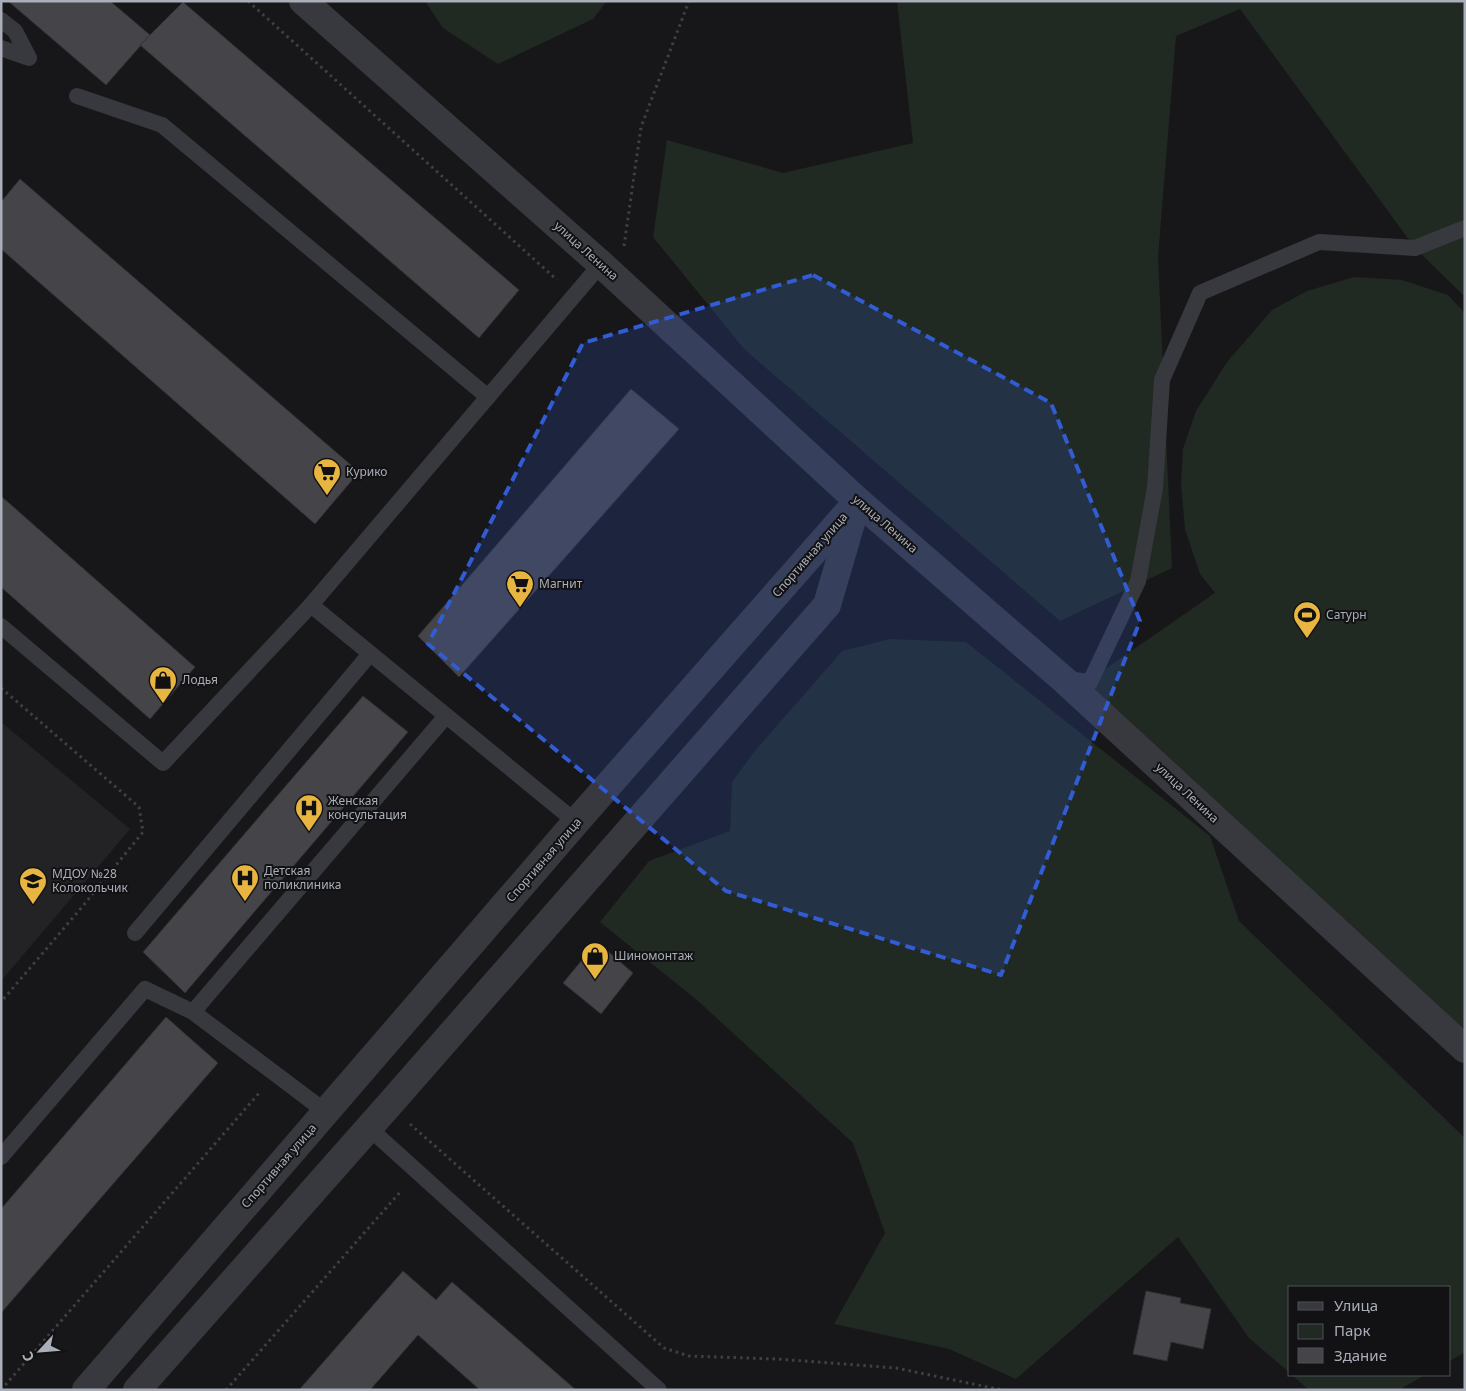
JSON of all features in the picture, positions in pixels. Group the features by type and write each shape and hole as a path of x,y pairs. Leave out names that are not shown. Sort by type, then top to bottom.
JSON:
{"street":[{"name":"улица Ленина","path":"302,1 610,272 858,501 1063,679 1465,1049"},
{"name":"Спортивная улица","path":"86,1390 576,822 858,501"},
{"name":"Спортивная улица","path":"137,1390 828,605 858,501"}],"lane":[{"path":"1,20 15,31 29,58 1,48"},
{"path":"77,96 162,126 488,397"},
{"path":"1063,679 1090,682 1138,581 1155,488 1162,380 1200,294 1319,242 1415,248 1465,228"},
{"path":"1,626 163,764 311,605 574,296 610,272"},
{"path":"311,605 576,822"},
{"path":"135,933 370,654"},
{"path":"193,1012 446,716"},
{"path":"1,1157 146,989 193,1012 326,1112"},
{"path":"369,1128 659,1390"}],"path":[{"path":"248,1 574,296"},
{"path":"610,272 641,127 689,1"},
{"path":"1,688 139,807 143,832 1,1002"},
{"path":"1,1390 276,1074"},
{"path":"389,1105 664,1348 689,1356 777,1359 896,1368 1002,1390"},
{"path":"226,1390 440,1149"}],"highlighted area":[{"path":"813,275 1051,403 1140,621 1001,975 726,891 428,644 583,343"}],"shaded area":[{"name":"МДОУ №28 Колокольчик","path":"1,722 130,829 1,981"}],"green space":[{"path":"425,1 607,1 593,19 498,64 443,28"},
{"path":"897,1 1465,1 1465,297 1415,248 1240,9 1176,36 1158,257 1172,568 1060,621 744,349 653,237 667,140 783,173 913,143"},
{"name":"Сатурн","path":"1354,277 1402,280 1448,295 1465,313 1465,1045 1082,685 1215,593 1200,574 1185,529 1181,483 1183,449 1196,411 1227,362 1272,310 1307,291"},
{"path":"890,639 966,642 1210,836 1239,921 1465,1138 1465,1352 1451,1360 1451,1286 1288,1286 1288,1371 1249,1338 1178,1237 1016,1379 949,1349 834,1324 885,1233 853,1143 698,1001 600,922 649,861 730,831 732,782 754,752 842,651"},
{"path":"1293,1376 1423,1376 1399,1390 1309,1390"}],"building":[{"path":"8,1 110,1 150,35 106,85"},
{"path":"183,2 519,290 479,338 140,45"},
{"path":"20,179 359,472 315,524 1,249 1,202"},
{"path":"631,389 679,429 459,677 418,636"},
{"path":"1,496 195,667 150,719 1,587"},
{"path":"363,696 408,732 185,993 143,952"},
{"path":"597,942 633,973 601,1014 563,983"},
{"path":"166,1017 218,1063 1,1313 1,1209"},
{"path":"403,1271 436,1300 452,1282 576,1390 480,1390 418,1335 370,1390 299,1390"},
{"path":"1146,1291 1181,1298 1180,1303 1211,1309 1203,1349 1171,1342 1167,1361 1133,1354"}],"place":[{"name":"Курико","path":"327,496"},
{"name":"Магнит","path":"520,608"},
{"name":"Сатурн","path":"1307,639"},
{"name":"Лодья","path":"163,704"},
{"name":"Женская консультация","path":"309,832"},
{"name":"Детская поликлиника","path":"245,902"},
{"name":"МДОУ №28 Колокольчик","path":"33,905"},
{"name":"Шиномонтаж","path":"595,980"}]}
